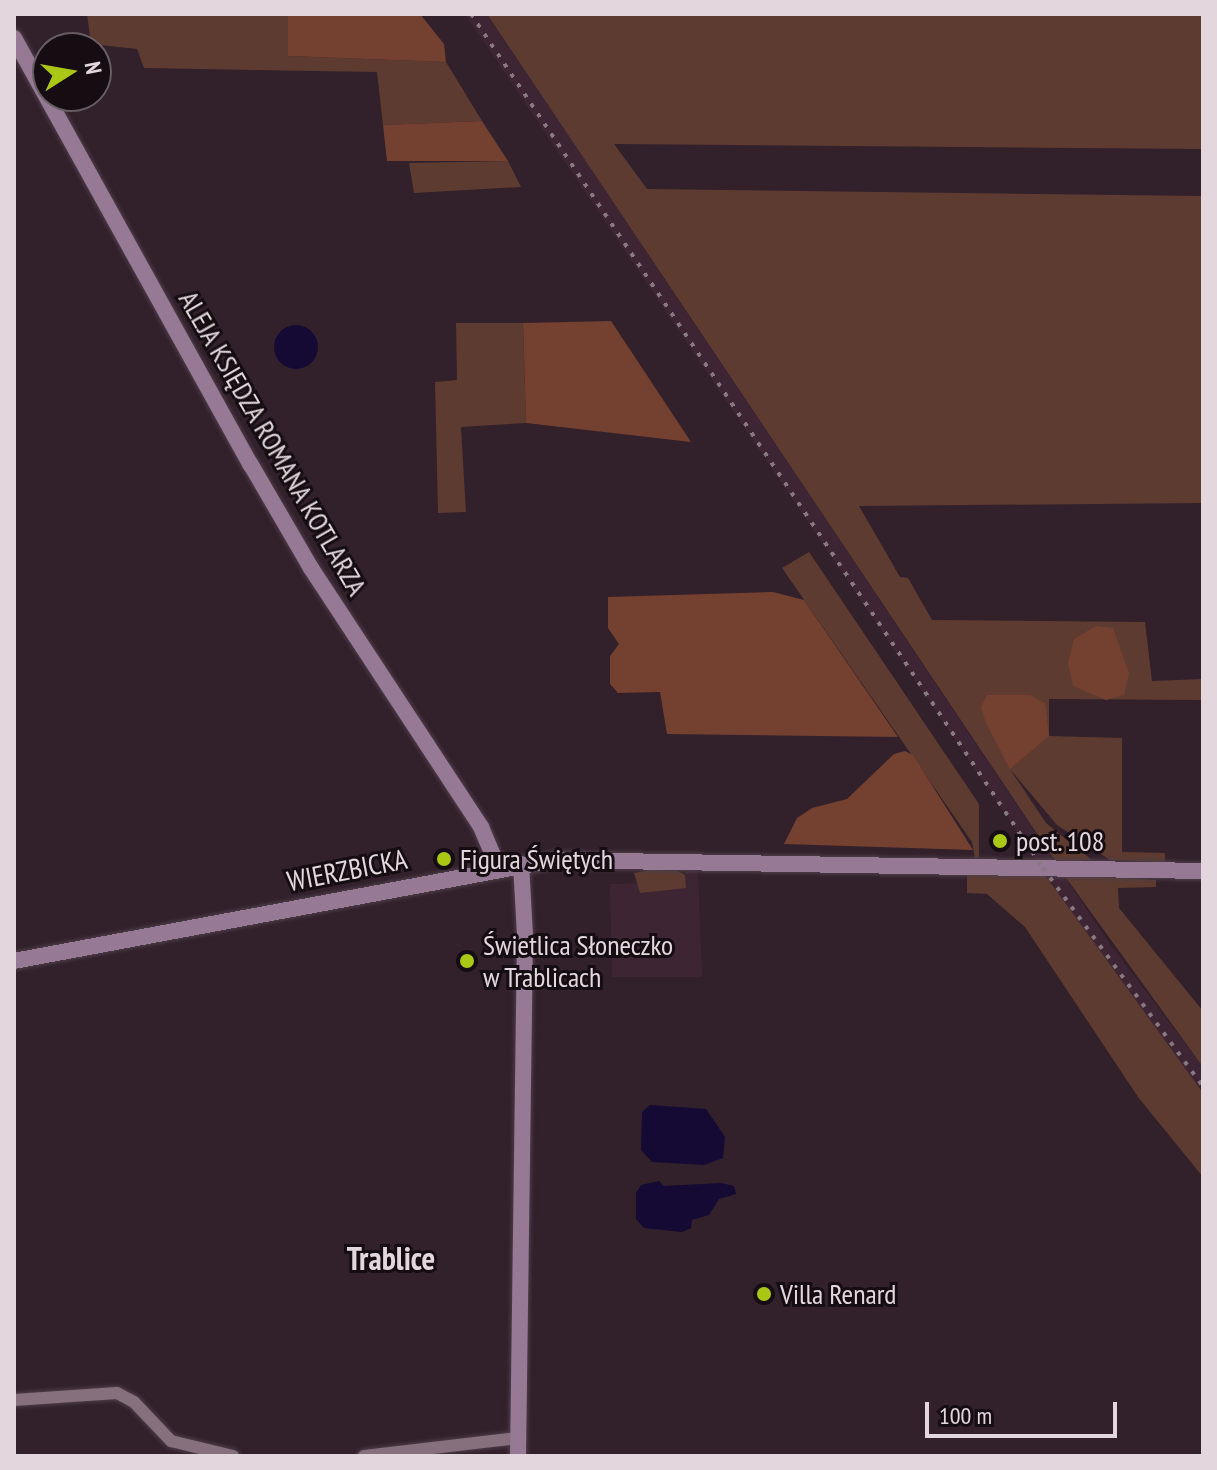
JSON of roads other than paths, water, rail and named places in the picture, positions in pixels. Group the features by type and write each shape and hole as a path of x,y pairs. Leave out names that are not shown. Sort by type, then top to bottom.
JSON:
{"street":[{"name":"ALEJA KSIĘDZA ROMANA KOTLARZA","path":"14,38 311,568 474,815 498,867"},
{"name":"WIERZBICKA","path":"14,961 521,864 625,858 1203,871"},
{"path":"518,1456 525,935 521,864"},
{"path":"14,1400 117,1393 134,1402 171,1441 233,1456"},
{"path":"364,1456 518,1438"}],"railway":[{"path":"471,14 1043,868 1203,1087"}],"place":[{"name":"post. 108","path":"1000,841"},
{"name":"Figura Świętych","path":"444,859"},
{"name":"Świetlica Słoneczko w Trablicach","path":"467,961"},
{"name":"Villa Renard","path":"764,1294"}],"district":[{"name":"Trablice","path":"391,1258"}]}
